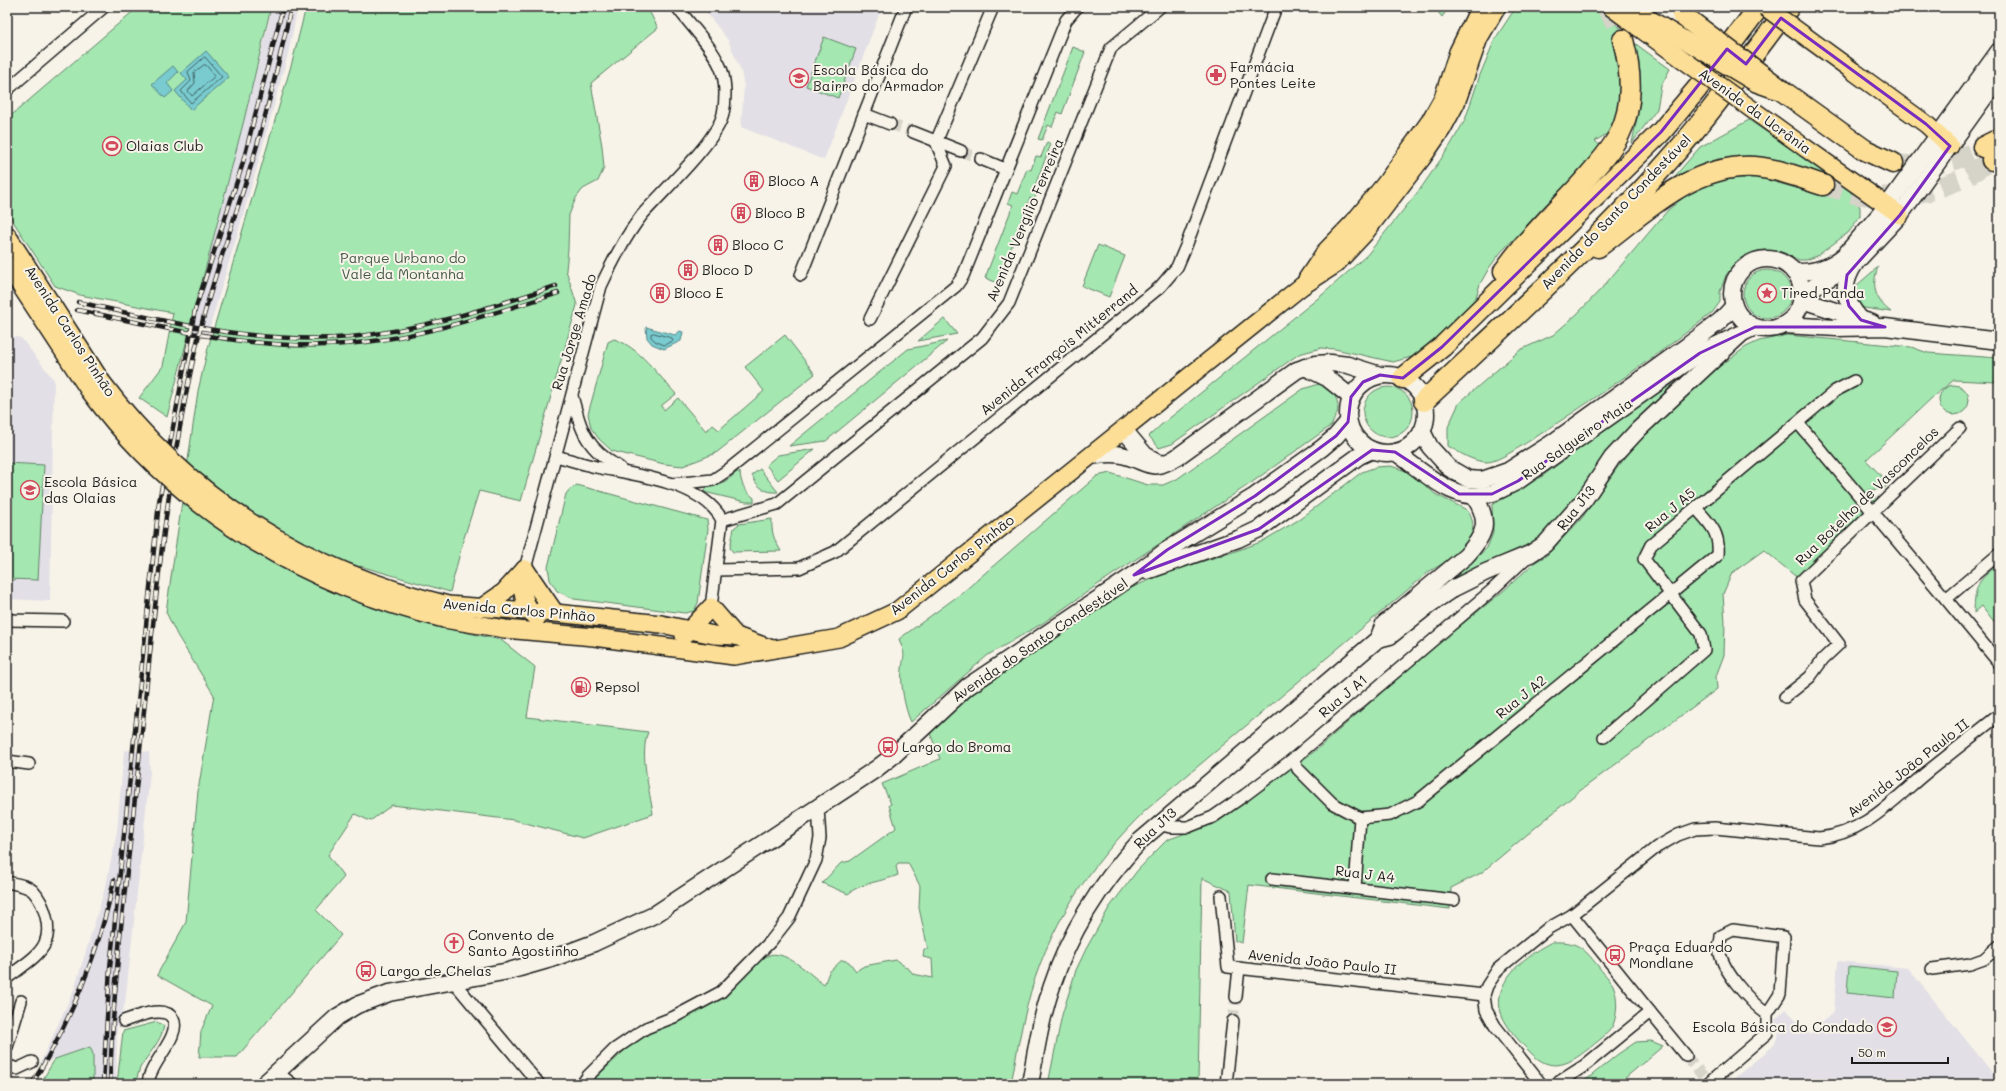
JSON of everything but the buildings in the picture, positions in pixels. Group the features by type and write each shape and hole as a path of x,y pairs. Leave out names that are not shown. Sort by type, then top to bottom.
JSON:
{"highway":[{"name":"Avenida do Santo Condestável","path":"1403,378 1442,347 1661,132 1697,89 1759,7"},
{"name":"Avenida do Santo Condestável","path":"1424,401 1545,287 1678,150 1789,7"},
{"path":"1677,11 1784,92 1865,150 1893,163"},
{"path":"1469,320 1508,265 1596,167 1620,134 1628,104 1630,77 1629,62 1623,40"},
{"path":"1545,287 1673,191 1706,174 1738,167 1756,167 1776,170 1823,185"}],"main road":[{"path":"1302,286 1325,252 1353,223 1385,184 1430,121 1443,98 1458,52 1480,7"},
{"path":"1302,286 1336,264 1364,234 1422,158 1442,129 1456,103 1480,38 1497,7"},
{"name":"Avenida da Ucrânia","path":"1611,7 1639,17 1804,147 1894,210"},
{"path":"1765,7 1926,124 1943,141"},
{"path":"1639,17 1756,83 1784,92"},
{"path":"1861,320 1849,306 1845,291 1847,275 1943,141 1999,51"},
{"path":"1943,141 1999,77"},
{"path":"1794,272 1819,270 1838,261 1894,210"},
{"name":"Avenida Carlos Pinhão","path":"7,235 95,386"},
{"path":"1784,325 1798,310 1802,297 1800,283 1794,272 1785,264 1774,260 1761,259 1750,263 1740,271 1734,281 1732,294 1734,306 1740,316 1755,327 1769,329 1784,325 1837,328 1884,327 1999,341"},
{"path":"1802,297 1856,262"},
{"name":"Avenida Carlos Pinhão","path":"7,265 95,386 128,416 172,461 220,502 246,520 300,552 446,612 505,629 549,632 669,646 734,656 840,638 897,611 1302,286"},
{"path":"1802,297 1861,320 1884,327"},
{"name":"Rua Salgueiro Maia","path":"1422,431 1430,447 1449,468 1468,479 1482,480 1508,470 1552,443 1687,346 1720,321 1734,306"},
{"name":"Rua Salgueiro Maia","path":"1395,452 1443,486 1459,494 1474,496 1492,494 1518,481 1700,352 1755,327"},
{"name":"Rua J13","path":"1030,1084 1039,1035 1051,987 1069,941 1094,898 1108,878 1140,841 1158,824 1378,639 1390,636 1429,605 1454,588 1486,572 1530,554 1545,544 1566,523 1584,500 1612,458 1638,429 1741,334"},
{"path":"1091,456 1109,453 1135,459 1146,465 1155,466 1169,462 1290,374 1305,367 1324,363 1339,364 1380,375"},
{"path":"1305,367 1327,378 1351,397"},
{"path":"1392,374 1412,383 1424,401 1426,416 1422,431 1416,441 1406,448 1395,452 1383,453 1372,450 1361,443 1353,433 1348,422 1348,409 1351,397 1363,382 1380,375 1392,374"},
{"name":"Avenida do Santo Condestável","path":"818,808 876,769 967,687 1134,575 1167,550 1255,496 1327,444 1348,422"},
{"path":"1124,430 1126,449 1135,459"},
{"path":"1124,430 1145,455 1154,460 1169,462"},
{"name":"Avenida do Santo Condestável","path":"1134,575 1238,539 1259,529 1359,456 1372,450"},
{"name":"Rua J13","path":"1378,639 1384,624 1466,556 1482,536 1484,524 1479,504 1474,496"},
{"path":"481,608 504,592 525,569"},
{"path":"525,569 522,593 530,611 549,632"},
{"path":"525,569 555,613"},
{"path":"669,646 691,630 711,607 736,636"},
{"name":"Avenida Carlos Pinhão","path":"446,612 481,608 555,613 661,624 736,636 774,649"},
{"path":"264,1084 337,1017 357,1005 389,993 509,971 551,959 624,930 661,911 818,808"}],"street":[{"path":"7,90 104,7"},
{"name":"Rua Jorge Amado","path":"525,569 601,286 620,248 642,216 714,132 723,114 725,85 721,67 710,49 677,7"},
{"path":"801,274 906,7"},
{"path":"870,319 946,166 936,142 992,7"},
{"path":"672,484 713,480 728,470 956,286 963,276 1066,20 1077,7"},
{"name":"Avenida Vergílio Ferreira","path":"722,520 777,504 982,338 1009,303 1111,48 1160,7"},
{"name":"Avenida François Mitterrand","path":"717,570 799,568 835,552 1160,287 1177,267 1186,246 1276,7"},
{"path":"864,114 890,124"},
{"path":"913,132 961,151"},
{"path":"981,159 1005,169"},
{"name":"Rua J A5","path":"1604,737 1704,650 1702,634 1644,560 1651,545 1835,391 1854,381"},
{"path":"572,393 580,425 586,438 603,458 624,470"},
{"path":"1798,423 1999,663"},
{"name":"Rua Botelho de Vasconcelos","path":"1786,697 1810,677 1823,659 1839,644 1805,600 1801,580 1960,428"},
{"path":"556,456 601,468 624,470 672,484 709,503 717,510 722,520 717,570 711,607"},
{"name":"Rua J A2","path":"1360,818 1390,815 1418,801 1718,555 1719,541 1711,526 1696,508"},
{"name":"Rua J A1","path":"1158,824 1170,827 1188,827 1213,817 1245,795 1293,759 1491,591 1530,554"},
{"path":"1946,599 1999,554"},
{"path":"7,620 63,621"},
{"name":"Avenida João Paulo II","path":"1572,915 1656,847 1689,831 1715,828 1819,838 1830,837 1854,829 1877,815 1999,715"},
{"path":"1293,759 1298,769 1332,803 1360,818 1355,888"},
{"path":"7,761 29,764"},
{"path":"582,1084 615,1049 646,1028 674,1016 721,992 771,941 789,918 816,860 820,838 818,808"},
{"name":"Rua J A4","path":"1272,879 1454,900"},
{"path":"7,882 24,886 33,891 45,913 49,930 45,943 36,955 7,978"},
{"name":"Avenida João Paulo II","path":"1221,896 1228,966 1484,995"},
{"path":"1541,1084 1495,1026 1486,1010 1484,995 1487,986 1498,969 1548,929 1572,915 1686,1056"},
{"path":"1707,1081 1767,1033 1767,1014 1780,994 1784,937 1733,930 1721,936 1719,948 1726,969 1758,1008 1767,1014"},
{"path":"1932,969 1970,964 1984,959 1999,946"},
{"path":"1236,997 1239,968"},
{"path":"453,981 539,1084"},
{"path":"7,1047 21,1002"},
{"path":"124,1021 161,1012 167,1013 172,1017 175,1024 172,1037 150,1073 148,1084"},
{"path":"1556,1084 1584,1066 1650,1012"},
{"path":"1226,1084 1233,1021"},
{"path":"7,1066 17,1069 32,1062"},
{"path":"277,1072 292,1084"}],"highlighted area":[{"path":"1781,18 1926,124 1950,146 1900,215 1847,275 1845,291 1849,306 1861,320 1885,327 1755,327 1700,353 1518,481 1492,494 1459,494 1395,452 1372,450 1259,529 1134,575 1167,550 1255,496 1336,436 1348,422 1351,397 1363,382 1380,375 1403,378 1442,347 1661,132 1727,49 1746,64"}],"shaded area":[{"path":"271,7 298,7 288,54 256,171 208,333 190,331 268,25"},
{"name":"Escola Básica do Bairro do Armador","path":"702,7 882,7 824,160 741,127 744,86 741,71 728,40"},
{"name":"Escola Básica das Olaias","path":"7,335 21,338 54,380 50,601 7,599"},
{"path":"124,750 149,752 150,773 125,1004 117,1027 116,1084 93,1084 93,1054 90,1047 40,1064 75,987 106,885 117,831"},
{"name":"Escola Básica do Condado","path":"1838,961 1908,968 1999,1081 1999,1084 1732,1084 1733,1079 1773,1046 1779,1034 1775,1020 1786,1009 1810,1035 1834,1011"}],"green space":[{"name":"Olaias Club","path":"138,7 271,7 244,120 167,417 139,398 163,366 173,313 80,295 55,286 7,212 7,119"},
{"name":"Parque Urbano do Vale da Montanha","path":"306,7 647,7 658,28 591,83 602,146 604,168 598,181 583,189 576,198 569,215 566,270 577,305 521,501 479,491 463,541 450,592 360,566 351,599 441,627 501,640 535,667 527,717 648,732 645,762 653,814 583,838 514,820 392,805 370,821 355,814 328,855 344,877 316,910 341,935 237,1057 199,1057 201,1031 212,1006 157,975 186,922 198,791 214,695 177,635 166,612 198,391 208,348 293,59"},
{"path":"1434,7 1449,7 1442,17"},
{"path":"1516,7 1591,7 1622,29 1625,35 1613,39 1619,60 1621,97 1616,120 1611,130 1595,141 1603,148 1501,252 1489,268 1480,284 1474,304 1415,356 1393,362 1335,349 1321,348 1299,354 1172,444 1159,448 1149,436 1322,295 1367,255 1421,188 1450,146 1465,120 1480,75 1495,39"},
{"path":"824,37 856,49 838,98 806,86"},
{"path":"1629,39 1670,69 1661,86 1657,109 1632,143 1637,118 1640,72"},
{"path":"1073,47 1085,52 1062,114 1058,112 1052,127 1048,125 1042,140 1038,139"},
{"path":"1749,120 1849,189 1860,207 1860,216 1849,232 1817,256 1806,260 1799,260 1784,253 1764,250 1755,252 1738,260 1726,275 1720,292 1720,302 1712,313 1603,392 1505,456 1492,461 1482,462 1467,457 1448,446 1448,427 1459,403 1520,350 1553,335 1576,315 1602,288 1668,210 1695,188 1724,179 1757,177 1821,195 1823,185 1779,161 1750,156 1718,159 1675,176 1700,147"},
{"path":"1047,142 1051,144 1034,188 1038,190 1034,200 1030,198 998,283 985,278 1013,205 1008,203 1012,192 1017,194 1027,169 1031,170 1036,156 1041,157"},
{"path":"1098,245 1125,256 1109,297 1082,286"},
{"path":"1878,267 1875,280 1876,292 1881,303 1891,312 1864,308 1860,306 1854,295 1856,286"},
{"path":"1767,270 1776,272 1784,277 1789,285 1791,294 1789,303 1784,311 1776,316 1767,318 1758,316 1750,311 1745,303 1743,294 1745,285 1750,277 1758,272"},
{"path":"944,319 957,334 918,341"},
{"path":"785,335 815,374 716,453 683,466 664,464 612,451 599,439 591,428 588,414 608,342 614,339 623,343 640,355 676,394 661,406 664,410 678,398 706,431 713,425 719,430 764,391 745,367"},
{"path":"1787,335 1911,347 1928,353 1999,358 1999,376 1996,382 1954,380 1935,395 1866,460 1889,484 1883,489 1868,490 1880,503 1801,581 1764,550 1732,573 1723,594 1725,622 1724,655 1716,676 1717,689 1577,793 1481,873 1451,888 1450,909 1249,885 1242,943 1235,941 1231,891 1202,878 1198,1084 1048,1084 1062,1015 1076,970 1109,908 1137,871 1153,854 1167,840 1219,821 1315,751 1431,649 1502,592 1534,563 1547,555 1582,518 1617,468 1649,428 1708,375 1746,347 1759,341"},
{"path":"947,341 826,441 789,446 908,349"},
{"path":"1687,368 1607,456 1548,535 1452,579 1487,548 1493,533 1492,505 1541,477"},
{"path":"1319,384 1331,391 1338,403 1337,414 1332,425 1251,483 1100,583 1043,623 988,655 911,722 902,689 904,654 899,639 962,593 1097,476 1110,473 1148,485 1163,485 1177,479 1303,389"},
{"path":"1954,385 1960,386 1968,394 1968,406 1960,414 1954,415 1948,414 1940,406 1939,400 1940,394 1948,386"},
{"path":"1383,387 1393,387 1406,394 1413,407 1413,417 1406,430 1393,437 1383,437 1374,433 1367,426 1363,417 1363,407 1367,398 1374,391"},
{"path":"815,449 778,480 766,465 778,455"},
{"path":"7,463 44,465 38,580 7,579"},
{"path":"1391,466 1412,473 1435,494 1467,510 1472,520 1473,529 1470,538 1456,554 1430,571 1146,810 1106,853 1072,900 1046,951 1035,978 1027,1006 1011,1084 589,1084 625,1050 624,1049 757,964 767,956 774,954 781,955 797,963 824,985 829,972 842,960 849,962 856,971 864,966 896,960 913,974 933,978 932,959 923,957 924,949 928,949 919,908 920,886 908,863 898,863 896,866 898,875 859,887 848,894 822,883 841,863 850,861 896,828 889,805 891,804 882,784 940,759 930,733 971,695 1016,662 1127,590 1164,573 1261,542 1300,519 1362,472 1376,467"},
{"path":"760,469 778,492 770,492 762,489 756,483 752,475"},
{"path":"737,472 740,472 741,480 748,492 754,498 754,502 746,502 704,492 705,488 722,483"},
{"path":"577,485 707,520 708,529 698,603 694,611 685,613 574,599 557,591 550,580 548,567 566,494"},
{"path":"772,519 774,536 781,551 733,552 730,548 734,528 739,524"},
{"path":"1999,564 1999,628 1982,606 1974,613 1975,596 1979,584 1986,575"},
{"path":"1552,942 1574,944 1579,946 1588,954 1613,985 1617,1006 1612,1027 1605,1035 1569,1062 1554,1065 1537,1059 1529,1051 1508,1026 1500,1009 1502,987 1515,968 1533,953"},
{"path":"1849,966 1897,971 1895,998 1847,993"},
{"path":"157,1022 164,1026 162,1032 157,1043 140,1068 135,1084 117,1084 123,1031"},
{"path":"1651,1041 1663,1046 1618,1084 1581,1084 1618,1054 1636,1042"},
{"path":"90,1047 93,1054 93,1084 40,1084 55,1059"}],"water":[{"path":"206,51 229,77 191,110 175,91 187,80 181,73"},
{"path":"173,66 178,72 167,83 173,91 165,98 152,84"},
{"path":"646,327 675,335 680,331 683,332 681,341 664,349 652,344 647,338"}],"tunnel":[{"path":"1606,7 1623,40"},
{"path":"890,124 913,132"},
{"path":"1893,163 1905,165 1940,164 1961,158 1983,147"},
{"path":"961,151 981,159"},
{"path":"1823,185 1859,195 1895,197 1930,191 1962,179 1992,160"},
{"path":"1233,1021 1236,997"},
{"path":"1686,1056 1703,1076"}],"railway":[{"path":"103,1084 110,968 159,502 195,310 242,166 283,7"},
{"path":"110,1084 114,1003 155,606 176,453 195,351 213,283 261,131 291,7"},
{"path":"78,302 214,330 282,338 317,339 377,334 429,324 480,310 556,286"},
{"path":"77,310 200,335 263,343 325,345 355,343 414,334 501,311 558,293"},
{"path":"32,1084 59,1036 82,985 92,960 108,907 114,880"}],"place":[{"name":"Farmácia Pontes Leite","path":"1216,75"},
{"name":"Escola Básica do Bairro do Armador","path":"799,78"},
{"name":"Olaias Club","path":"112,146"},
{"name":"Bloco A","path":"754,181"},
{"name":"Bloco B","path":"741,213"},
{"name":"Bloco C","path":"718,245"},
{"name":"Bloco D","path":"688,270"},
{"name":"Bloco E","path":"660,293"},
{"name":"Tired Panda","path":"1767,293"},
{"name":"Escola Básica das Olaias","path":"30,490"},
{"name":"Repsol","path":"581,687"},
{"name":"Largo do Broma","path":"888,747"},
{"name":"Convento de Santo Agostinho","path":"454,943"},
{"name":"Praça Eduardo Mondlane","path":"1615,955"},
{"name":"Largo de Chelas","path":"366,971"},
{"name":"Escola Básica do Condado","path":"1887,1027"}]}
